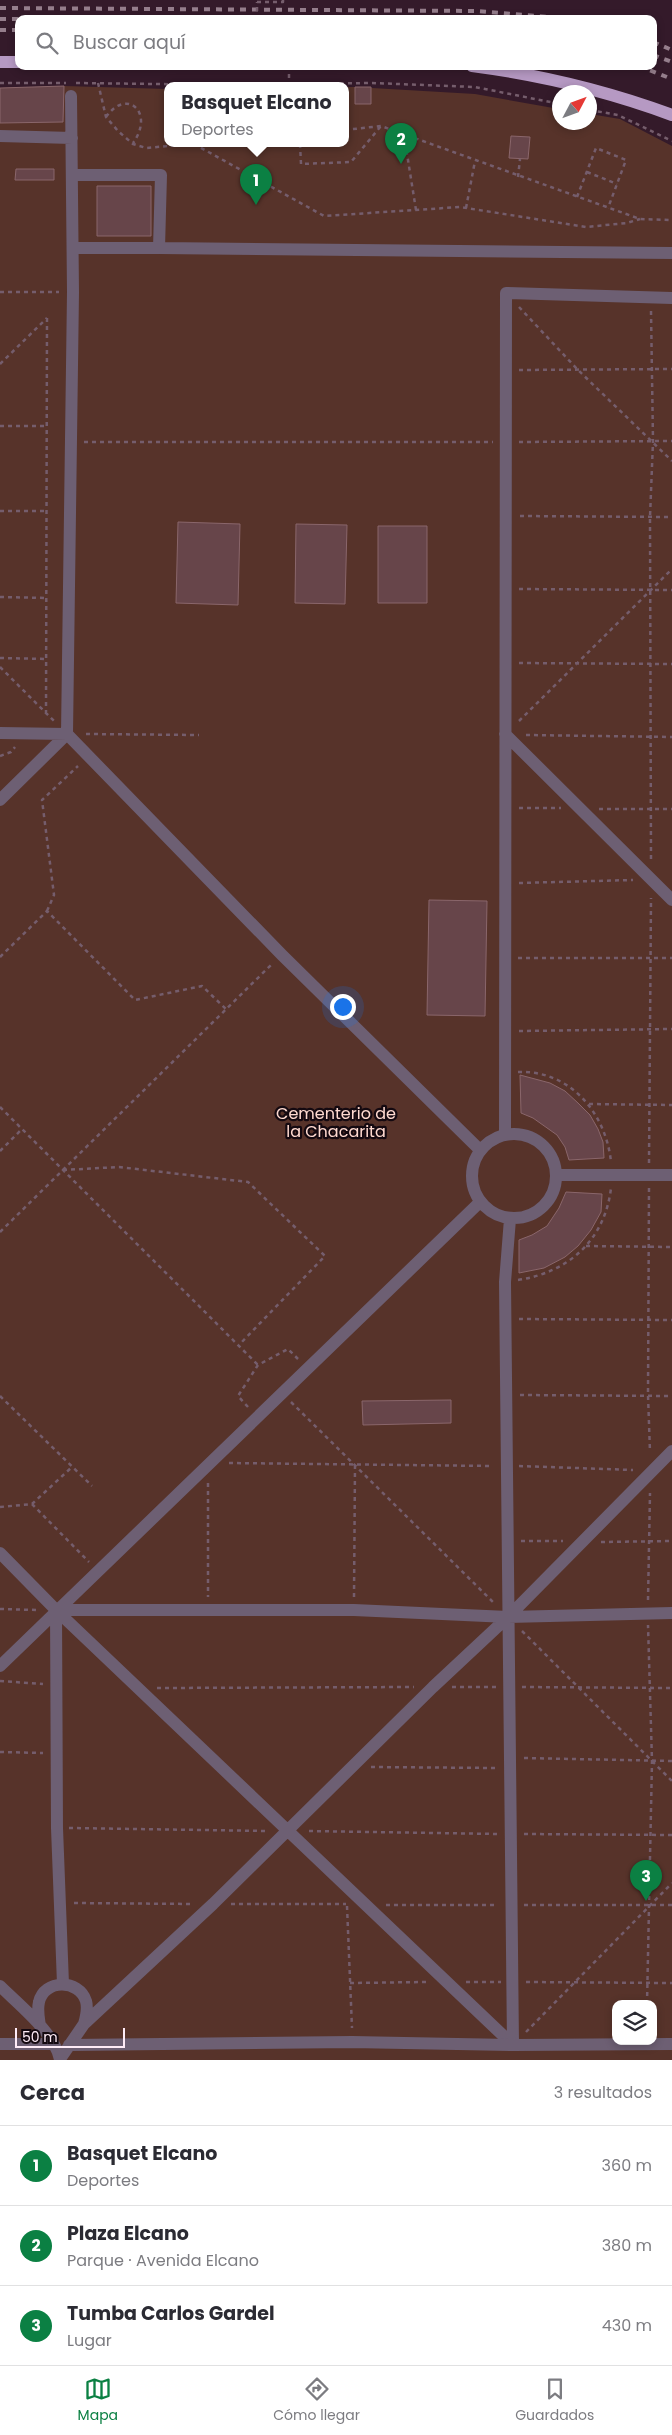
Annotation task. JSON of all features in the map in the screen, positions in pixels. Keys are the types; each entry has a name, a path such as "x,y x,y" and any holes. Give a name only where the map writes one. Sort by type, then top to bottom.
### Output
{"main road":[{"path":"0,62 15,62"},
{"path":"497,70 592,88 672,115"}],"lane":[{"path":"71,96 73,292 67,734 282,955 480,1150"},
{"path":"0,136 72,138"},
{"path":"72,175 161,175 159,248"},
{"path":"73,248 672,253"},
{"path":"505,1134 506,293 672,298"},
{"path":"0,733 67,734"},
{"path":"0,800 67,734"},
{"path":"505,734 672,900"},
{"path":"505,1134 529,1137 549,1152 556,1175 550,1198 533,1214 510,1219 493,1213 480,1202 471,1176 480,1150 491,1140 505,1134"},
{"path":"556,1175 672,1176"},
{"path":"0,1666 256,1416 480,1202"},
{"path":"510,1219 505,1282 505,1318 513,2045"},
{"path":"60,2059 84,2024 288,1831 433,1687 508,1616 672,1451"},
{"path":"0,1553 56,1610 513,2045"},
{"path":"56,1610 354,1610 508,1616 672,1613"},
{"path":"56,1610 59,1903 63,1984"},
{"path":"40,2026 39,2003 42,1995 48,1988 63,1984 72,1986 80,1992 86,2001 84,2024"},
{"path":"0,1986 40,2026 53,2044 60,2059"},
{"path":"69,2045 352,2042 513,2045 672,2044"},
{"path":"0,2044 53,2044"}],"path":[{"path":"257,15 257,2 283,2 283,0"},
{"path":"0,83 164,84"},
{"path":"98,83 106,117 118,131 133,144 146,148 164,146"},
{"path":"349,84 475,87 552,102"},
{"path":"106,117 113,108 122,104 134,106 141,115 142,125 133,144"},
{"path":"597,111 618,115 672,141"},
{"path":"349,130 381,126 518,177 640,219 672,220"},
{"path":"300,147 301,164 351,162 381,126"},
{"path":"404,134 416,210"},
{"path":"198,147 324,216 466,208 586,227 627,223 640,219"},
{"path":"577,197 596,148 626,160 608,208"},
{"path":"518,177 520,159"},
{"path":"466,208 475,161"},
{"path":"587,172 617,184"},
{"path":"0,292 73,292"},
{"path":"506,293 578,370 672,461"},
{"path":"647,2000 652,1761 648,1614 651,1471 648,1395 648,1175 649,958 652,880 650,517 653,441 650,369 651,297"},
{"path":"0,364 47,318 46,714"},
{"path":"505,370 672,369"},
{"path":"0,426 47,426"},
{"path":"71,442 672,441"},
{"path":"0,511 47,511"},
{"path":"506,516 672,517"},
{"path":"505,734 672,569"},
{"path":"505,589 672,590"},
{"path":"0,597 47,598"},
{"path":"0,658 46,658"},
{"path":"505,662 672,664"},
{"path":"0,667 67,734 199,736"},
{"path":"505,734 672,737"},
{"path":"0,957 47,911 54,895 42,800 88,756"},
{"path":"504,884 652,880"},
{"path":"47,911 135,1000 202,986 226,1009"},
{"path":"0,1232 282,955"},
{"path":"504,958 672,958"},
{"path":"504,1031 672,1029"},
{"path":"588,1104 672,1104"},
{"path":"0,1107 258,1366"},
{"path":"0,1151 22,1129"},
{"path":"63,1170 119,1167 248,1182 325,1256 238,1346"},
{"path":"586,1246 672,1247"},
{"path":"505,1318 672,1320"},
{"path":"256,1416 238,1396 258,1366 288,1349 307,1367"},
{"path":"281,1392 672,1781"},
{"path":"506,1394 672,1396"},
{"path":"0,1396 92,1486"},
{"path":"208,1610 208,1463 355,1466 506,1466 651,1471"},
{"path":"0,1507 32,1504 72,1466"},
{"path":"354,1610 355,1466"},
{"path":"32,1504 97,1570"},
{"path":"0,1609 56,1610"},
{"path":"0,1681 56,1684"},
{"path":"138,1688 509,1686 672,1688"},
{"path":"0,1752 57,1754"},
{"path":"352,1767 672,1761"},
{"path":"510,1834 672,1834"},
{"path":"513,2045 672,1883"},
{"path":"59,1903 672,1905"},
{"path":"347,1904 352,2042"}],"green space":[{"name":"Cementerio de la Chacarita","path":"64,86 164,89 164,147 349,147 349,87 475,94 552,108 552,130 597,130 597,115 620,119 672,146 672,2060 0,2060 0,88"}],"building":[{"path":"64,86 63,122 0,123 0,88"},
{"path":"355,87 371,87 371,104 355,104"},
{"path":"511,136 530,137 528,159 509,158"},
{"path":"16,169 54,169 54,180 15,180"},
{"path":"97,186 151,186 151,236 97,236"},
{"path":"178,522 240,524 238,605 176,603"},
{"path":"296,524 347,525 345,604 295,603"},
{"path":"378,526 427,526 427,603 378,603"},
{"path":"429,900 487,901 485,1016 427,1015"},
{"path":"520,1075 550,1083 565,1091 578,1103 590,1115 598,1129 603,1142 604,1158 569,1160 565,1147 557,1135 533,1118 521,1113"},
{"path":"566,1192 602,1194 601,1212 591,1230 578,1246 565,1257 544,1268 519,1273 519,1240 547,1226 559,1208"},
{"path":"451,1400 451,1423 363,1425 362,1401"}],"railway":[{"path":"0,8 477,11 524,15"},
{"path":"0,19 15,19"},
{"path":"0,30 15,30"},
{"path":"657,44 672,50"},
{"path":"657,56 672,62"},
{"path":"649,70 672,79"}],"place":[{"name":"Plaza Elcano","path":"401,164"},
{"name":"Basquet Elcano","path":"256,205"},
{"name":"Tumba Carlos Gardel","path":"646,1901"}]}
